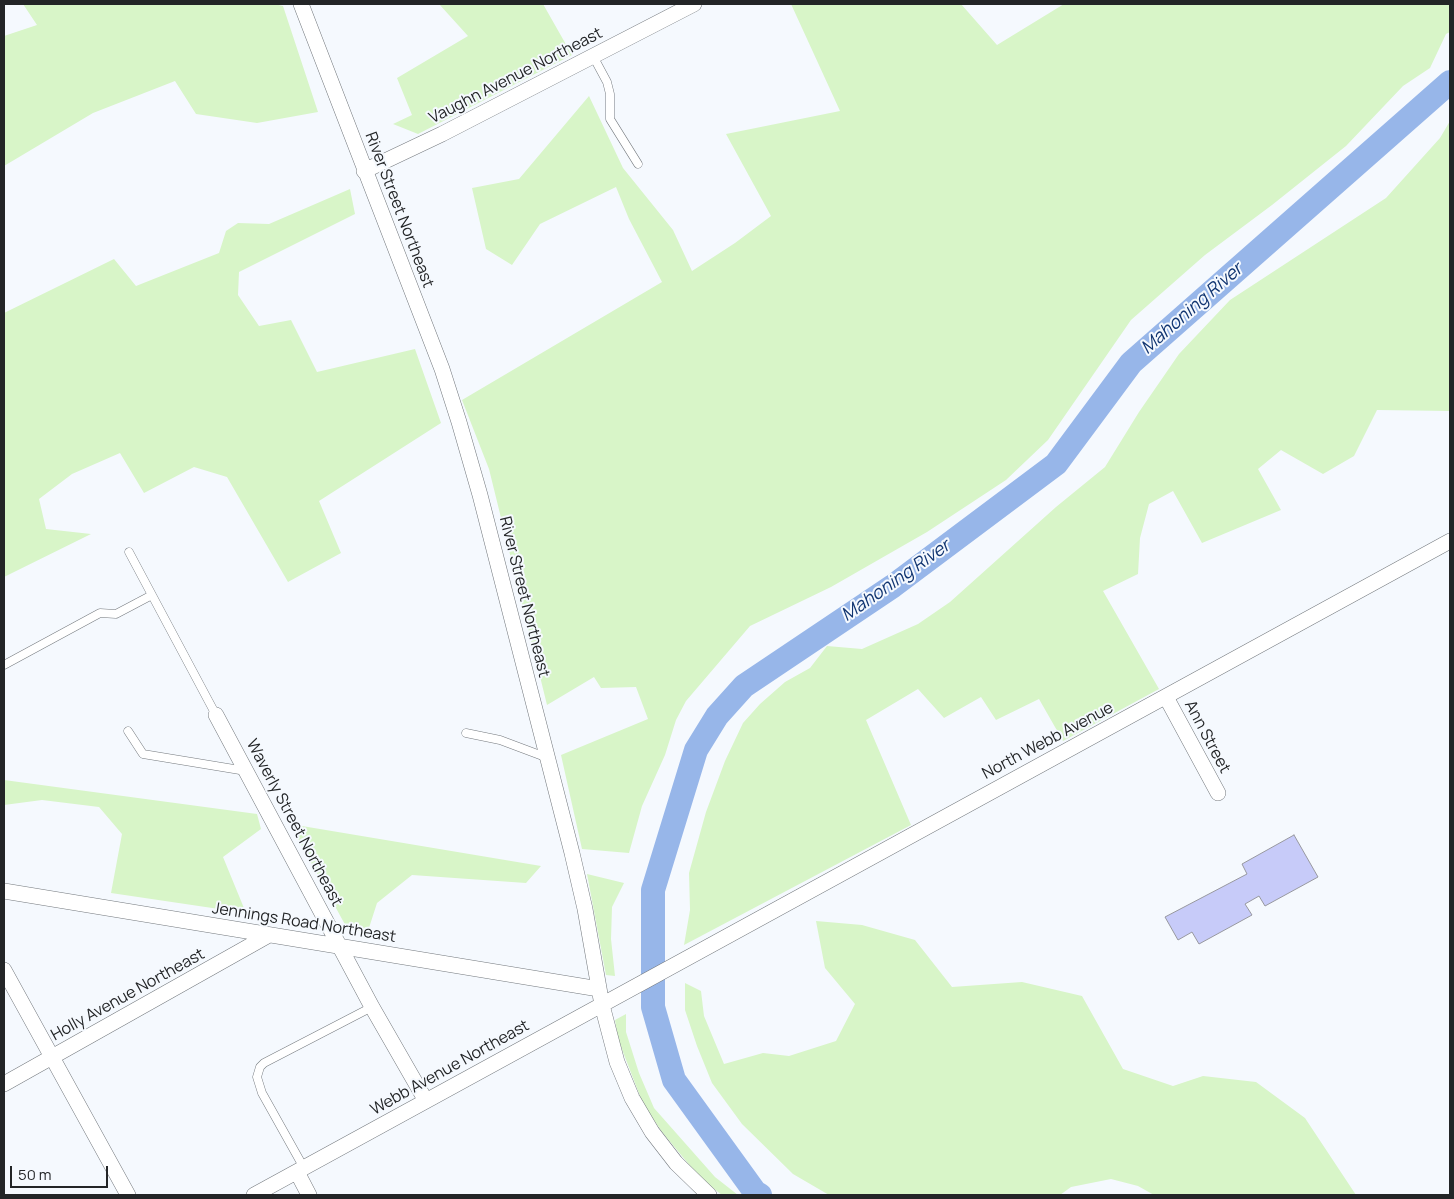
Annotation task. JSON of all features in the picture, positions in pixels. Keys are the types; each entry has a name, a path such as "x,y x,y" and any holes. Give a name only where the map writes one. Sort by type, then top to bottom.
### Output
{"street":[{"name":"River Street Northeast","path":"301,4 435,351 460,422 572,853 602,1005 617,1062 632,1098 658,1140 676,1163 707,1194"},
{"name":"Vaughn Avenue Northeast","path":"364,171 442,134 688,7"},
{"name":"North Webb Avenue","path":"663,971 1450,541"},
{"name":"Ann Street","path":"1166,697 1218,793"},
{"name":"Waverly Street Northeast","path":"216,715 372,1008 426,1101"},
{"name":"Jennings Road Northeast","path":"4,891 599,989"},
{"name":"Holly Avenue Northeast","path":"4,1084 269,935"},
{"path":"4,970 128,1195"},
{"name":"Webb Avenue Northeast","path":"254,1195 663,971"},
{"path":"300,1170 309,1195"}],"lane":[{"path":"593,56 610,94 610,119 638,164"},
{"path":"129,552 216,715"},
{"path":"4,665 100,612 116,614 152,595"},
{"path":"128,731 142,754 246,771"},
{"path":"466,733 500,740 548,758"},
{"path":"300,1170 262,1093 257,1076 260,1067 264,1062 372,1008"}],"green space":[{"path":"23,4 274,4 283,6 318,112 257,123 196,114 175,81 93,113 4,166 4,36 37,25"},
{"path":"439,4 543,4 572,55 418,134 393,124 412,115 397,78 468,36"},
{"path":"791,4 961,4 997,45 1064,4 1450,4 1450,32 1446,34 1430,68 1403,86 1346,146 1205,255 1131,320 1048,440 1006,480 927,532 831,587 750,626 686,701 676,720 665,755 642,806 629,853 582,849 561,755 648,719 636,687 601,688 594,677 547,705 489,469 462,400 662,282 629,219 616,187 540,224 512,265 486,249 472,188 519,179 589,96 623,168 673,230 692,271 735,243 771,216 726,134 840,111"},
{"path":"1450,121 1450,411 1377,410 1354,456 1323,474 1281,450 1258,469 1281,510 1202,543 1173,491 1149,504 1140,538 1138,574 1103,591 1159,689 1063,741 1039,699 996,720 981,697 944,718 918,689 866,720 911,825 684,945 690,910 689,873 706,812 725,761 743,723 760,704 785,682 810,668 827,646 862,649 918,624 950,602 1056,507 1105,467 1139,412 1179,354 1230,300 1386,198 1440,138"},
{"path":"350,189 355,214 239,272 238,295 259,326 291,320 317,372 415,349 441,423 319,501 341,553 288,582 227,477 194,467 144,493 120,453 72,474 39,499 46,529 91,534 4,577 4,313 114,259 136,286 219,253 226,231 238,223 269,224"},
{"path":"4,780 257,814 261,829 223,857 246,913 111,893 122,834 99,807 42,800 4,805"},
{"path":"290,824 541,866 526,883 412,875 377,903 368,931 348,930"},
{"path":"587,874 624,883 612,907 611,939 615,976 606,975"},
{"path":"816,921 862,925 915,940 952,987 1022,982 1082,996 1123,1069 1173,1086 1203,1076 1256,1082 1305,1118 1356,1195 1154,1195 1138,1186 1111,1179 1071,1187 1060,1195 829,1195 793,1174 742,1124 712,1083 685,1010 685,983 701,991 704,1016 724,1064 763,1053 789,1056 836,1041 855,1004 825,968"},
{"path":"626,1014 626,1032 639,1073 654,1108 715,1177 738,1195 722,1195 701,1179 662,1132 643,1104 618,1039 615,1020"}],"building":[{"path":"1294,835 1318,877 1265,906 1259,896 1245,904 1252,915 1199,944 1192,932 1178,940 1165,917 1247,874 1242,864"}],"waterway":[{"name":"Mahoning River","path":"760,1195 755,1192 674,1080 653,1007 653,890 696,750 717,716 744,686 893,586 1056,464 1131,363 1450,82"}]}
